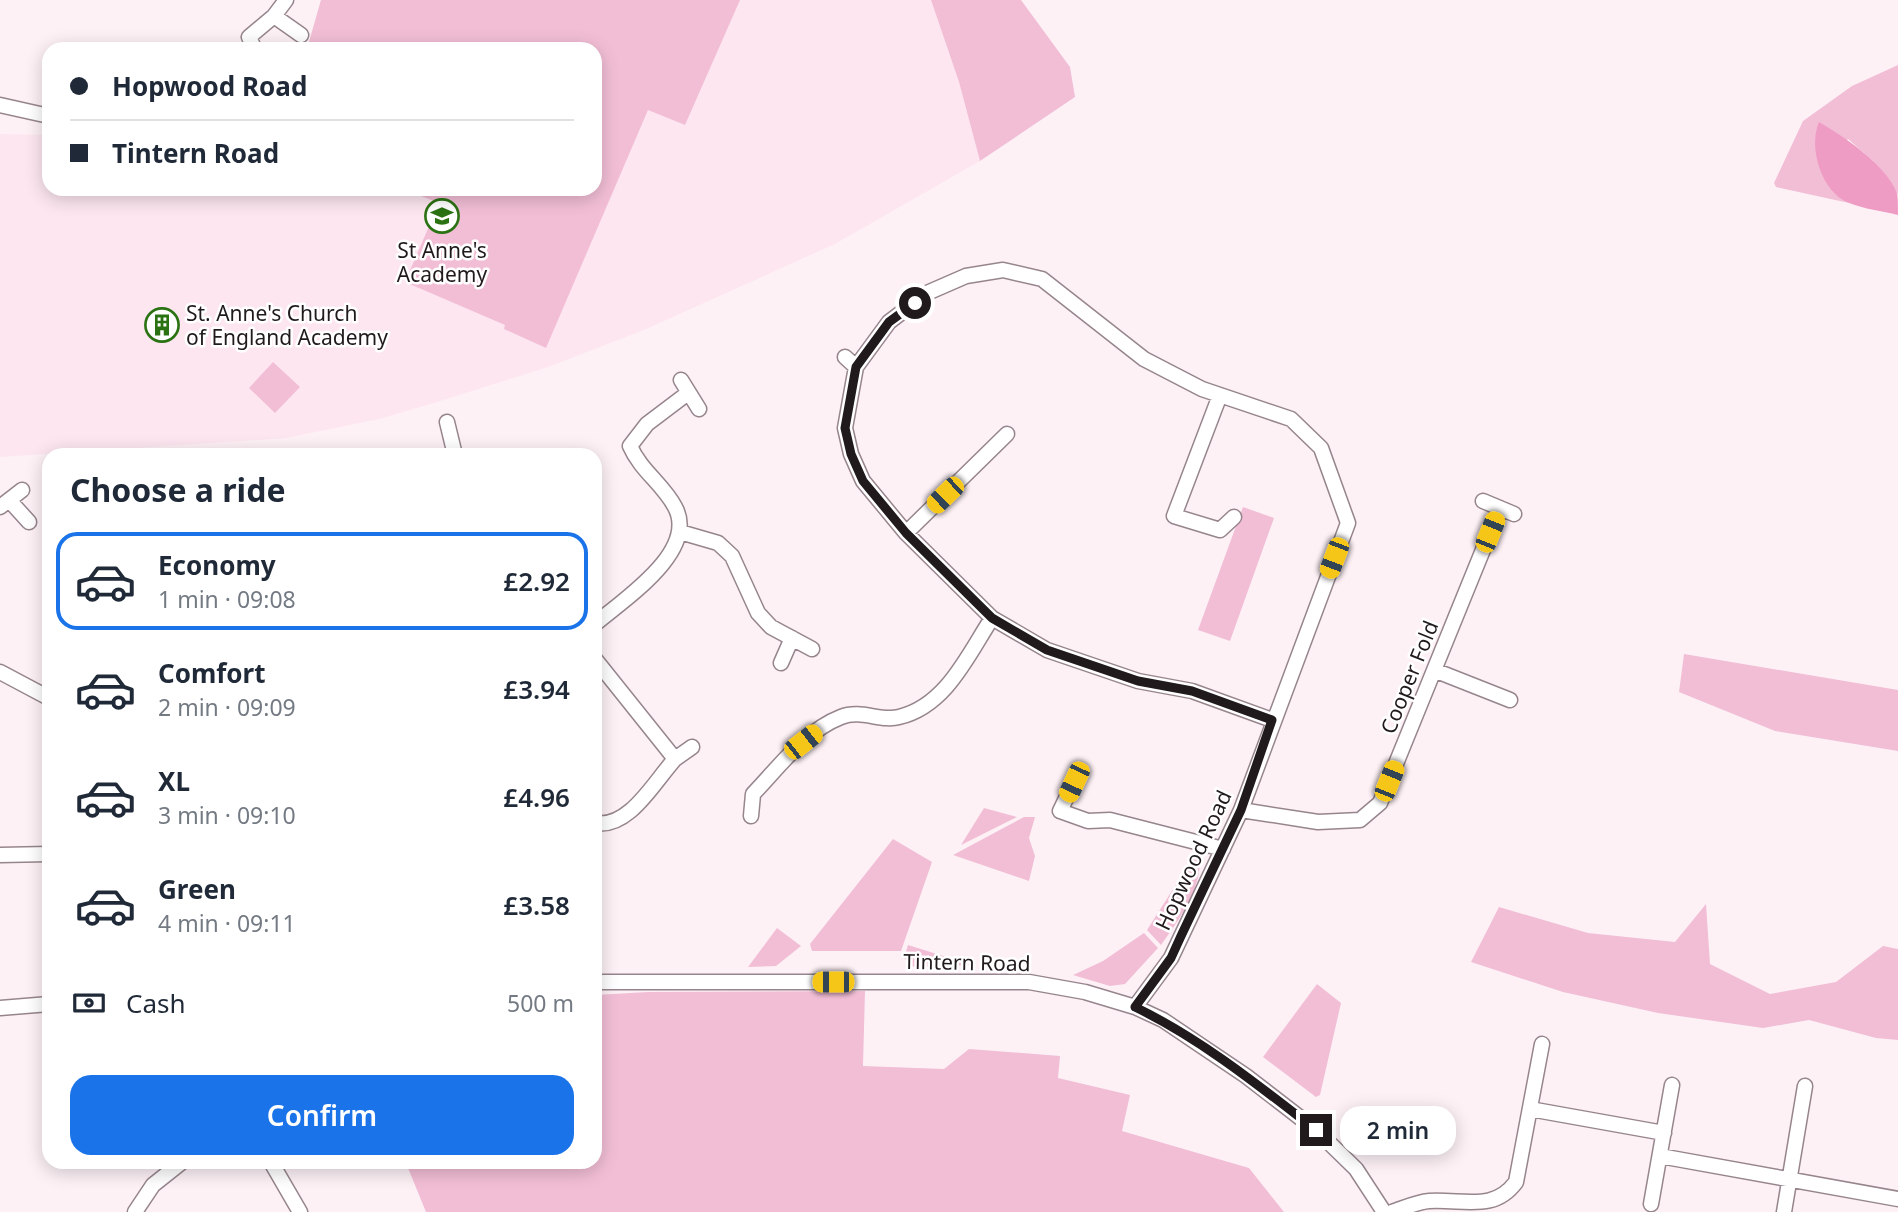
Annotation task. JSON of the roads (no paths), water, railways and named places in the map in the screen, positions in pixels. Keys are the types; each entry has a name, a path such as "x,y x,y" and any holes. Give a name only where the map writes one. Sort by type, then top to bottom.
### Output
{"street":[{"path":"251,42 249,37 274,16 286,0"},
{"path":"274,16 301,35"},
{"path":"0,105 42,114"},
{"name":"Hopwood Road","path":"1135,1007 1171,958 1241,810 1272,720 1348,523 1321,448 1292,419 1220,395 1144,359 1042,279 1003,270 967,276 927,293 889,322 851,362 845,428 851,454 863,481 906,533 992,618 1047,650 1138,681 1192,691 1272,720"},
{"path":"602,618 662,567 680,532 676,508 639,465 630,446 685,386 699,409"},
{"path":"1220,395 1174,516 1220,530 1234,517"},
{"path":"447,422 453,448"},
{"path":"906,533 1007,434"},
{"path":"22,490 5,503 29,522"},
{"path":"1483,501 1514,514"},
{"name":"Cooper Fold","path":"1241,810 1318,822 1360,820 1380,803 1500,508"},
{"path":"680,532 718,542 732,556 758,613 771,627 812,649"},
{"path":"751,816 753,794 820,729 842,717 870,713 898,718 926,705 948,686 992,618"},
{"path":"781,663 792,638"},
{"path":"602,668 675,759"},
{"path":"1434,670 1510,700"},
{"path":"0,672 42,694"},
{"path":"602,824 609,826 622,819 675,759 692,747"},
{"path":"1074,782 1060,811 1088,821 1110,820 1223,849"},
{"path":"0,855 42,854"},
{"name":"Tintern Road","path":"602,982 1029,982 1085,992 1135,1007 1163,1020 1247,1076 1316,1130 1356,1170 1384,1212"},
{"path":"0,1007 42,1004"},
{"path":"1392,1212 1429,1201 1474,1207 1500,1203 1510,1195 1516,1182 1542,1044"},
{"path":"1651,1204 1672,1085"},
{"path":"1784,1212 1805,1086"},
{"path":"1530,1109 1664,1133"},
{"path":"1660,1156 1898,1199"},
{"path":"135,1212 153,1185 173,1169"},
{"path":"275,1169 300,1212"}],"place":[{"name":"St Anne's Academy","path":"442,216"},
{"name":"St. Anne's Church of England Academy","path":"162,325"}]}
